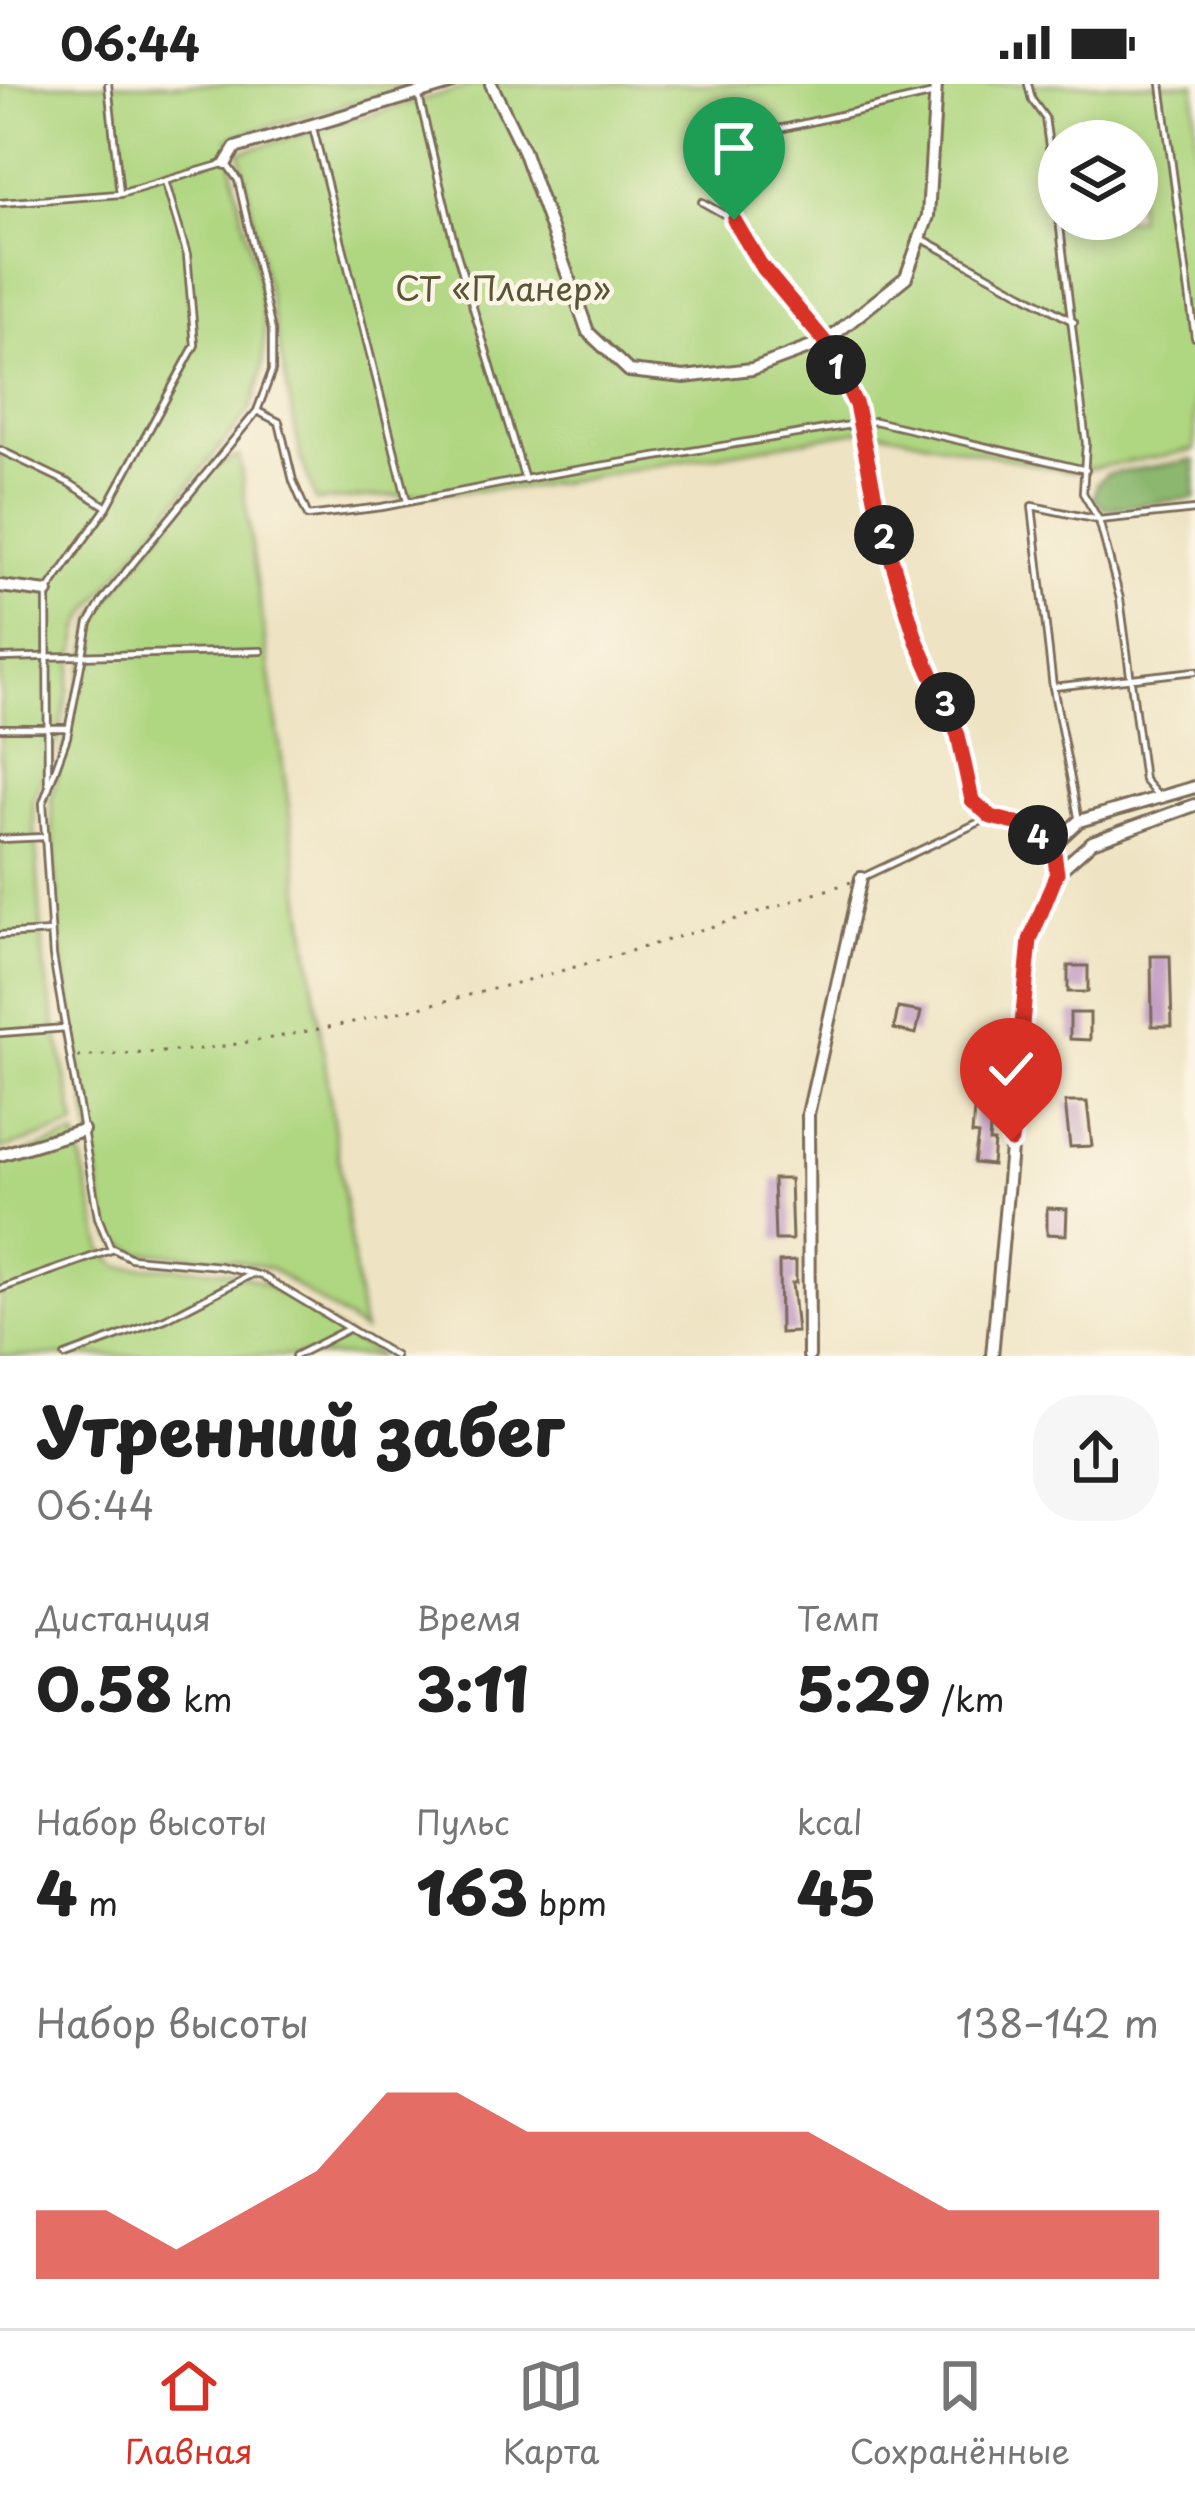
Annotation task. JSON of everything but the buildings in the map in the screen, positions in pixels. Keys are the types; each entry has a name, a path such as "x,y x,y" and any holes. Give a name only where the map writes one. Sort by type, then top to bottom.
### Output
{"street":[{"path":"226,163 235,148 450,84"},
{"path":"491,84 523,150 588,332 629,370 685,377 752,369 825,342 906,277 928,217 936,89"},
{"path":"825,342 856,405 880,522 916,639 958,735 972,800 991,817 1023,825 1053,845 1057,873"},
{"path":"0,586 46,592"},
{"path":"1053,845 1079,821 1195,788"},
{"path":"992,1356 1030,940 1057,873 1092,842 1195,805"},
{"path":"809,1356 808,1114 861,878"},
{"path":"0,1155 83,1130"}],"lane":[{"path":"107,84 120,194"},
{"path":"1028,84 1045,120"},
{"path":"1161,84 1195,337"},
{"path":"770,131 936,89"},
{"path":"418,93 456,251 525,480"},
{"path":"312,123 407,502"},
{"path":"0,203 120,194 226,163 238,180 272,331 272,370 257,411 89,623 69,728 43,803 51,932 98,1217 114,1249 130,1258 220,1265 252,1274 395,1356"},
{"path":"48,788 46,592 107,507 195,345 187,255 165,182"},
{"path":"702,202 734,220 760,264 825,342"},
{"path":"921,237 1074,322"},
{"path":"1062,240 1074,322 1086,470 1083,493 1099,520 1120,599 1144,780 1160,798"},
{"path":"257,411 279,422 293,481 308,516 875,421 1086,470"},
{"path":"0,450 107,507"},
{"path":"1079,821 1052,686 1032,506 1099,520 1195,510"},
{"path":"0,658 261,651"},
{"path":"1052,686 1195,671"},
{"path":"0,728 69,728"},
{"path":"861,878 991,817"},
{"path":"0,839 45,837"},
{"path":"0,935 51,932"},
{"path":"0,1033 66,1028"},
{"path":"0,1289 114,1249"},
{"path":"65,1356 164,1319 252,1274"},
{"path":"295,1356 348,1329"}],"path":[{"path":"70,1057 220,1046 396,1012 700,932 861,878"}],"green space":[{"path":"0,84 417,84 229,138 263,309 260,377 249,411 88,612 80,629 59,737 33,801 44,966 76,1126 0,1150"},
{"name":"СТ «Планер»","path":"477,84 1195,84 1195,450 1071,472 869,429 532,487 316,501 301,457 240,152"},
{"path":"239,456 363,1331 270,1268 222,1258 139,1252 114,1240 103,1209 60,945 51,800 95,616 215,465"},
{"path":"1195,460 1195,498 1106,509 1094,499 1097,483 1107,474"},
{"path":"76,1136 103,1250 119,1267 199,1268 242,1275 380,1356 0,1356 0,1161"}],"route":[{"path":"734,220 760,264 825,342 856,405 880,522 916,639 958,735 972,800 991,817 1023,825 1053,845 1057,873 1030,940 1011,1141"}]}
